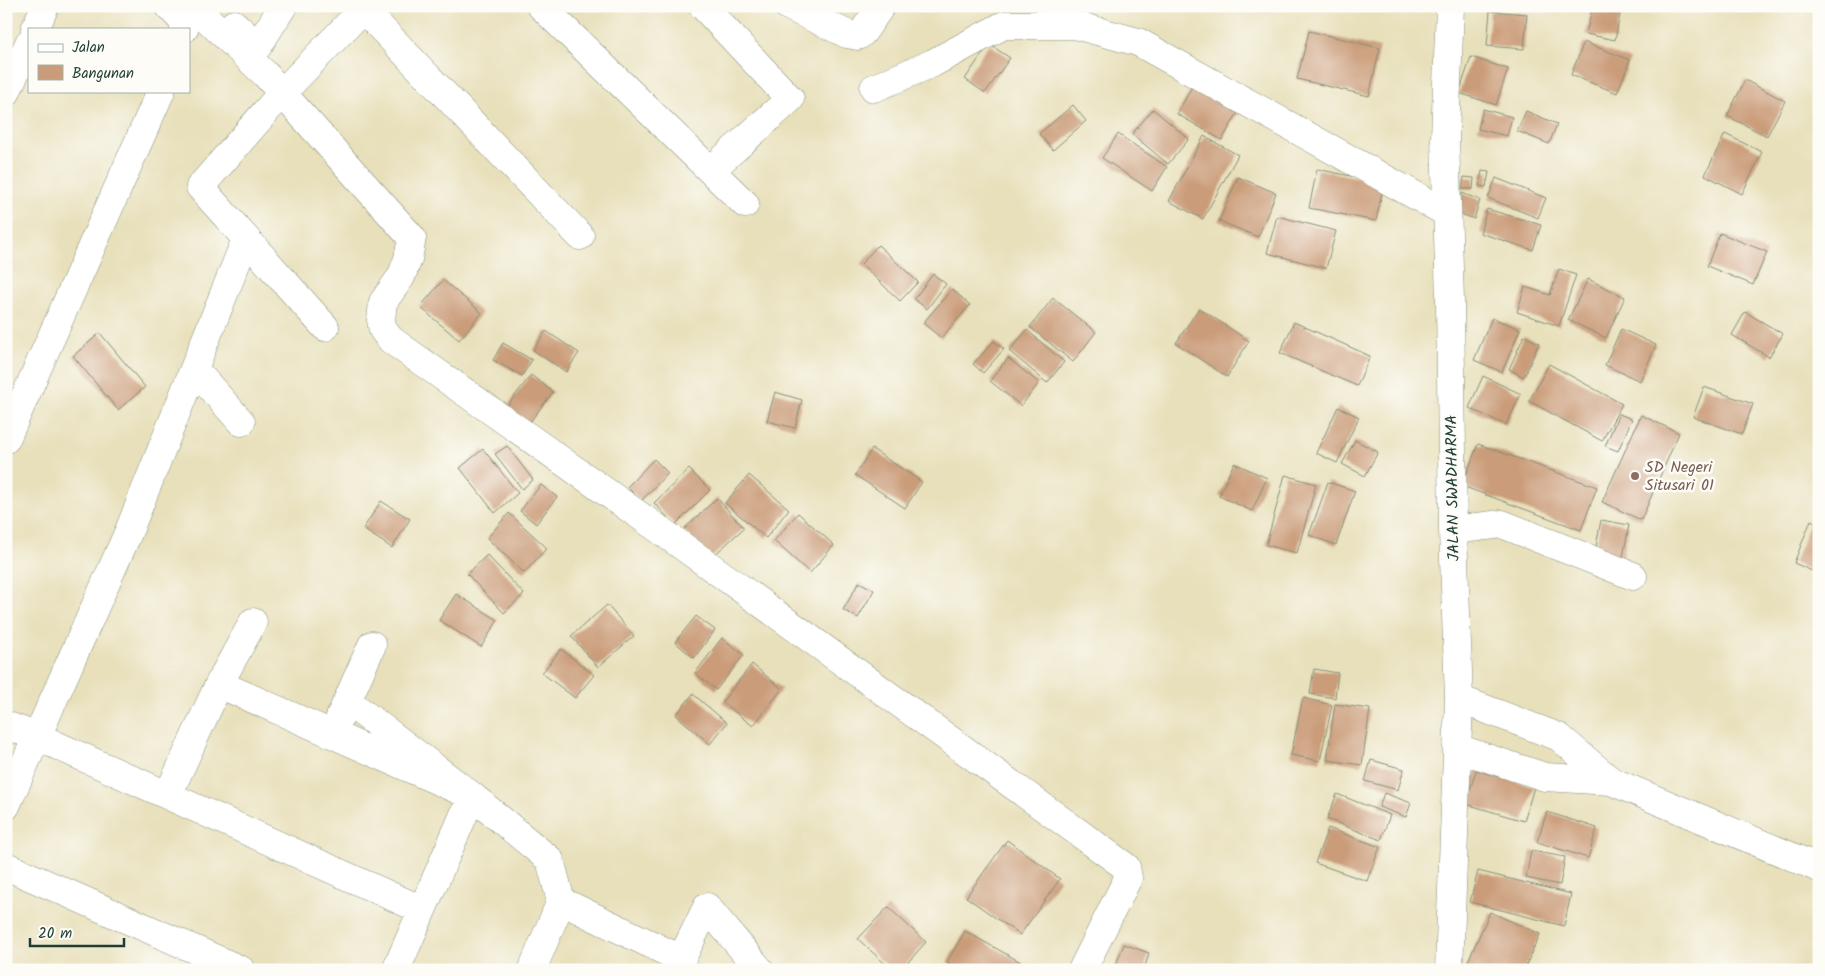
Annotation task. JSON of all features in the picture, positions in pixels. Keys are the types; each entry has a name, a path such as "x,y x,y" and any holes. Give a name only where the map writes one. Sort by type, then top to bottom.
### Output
{"street":[{"path":"35,28 46,6"},
{"path":"169,6 185,23 200,16"},
{"path":"200,16 258,46 283,6"},
{"path":"541,6 745,204"},
{"path":"703,6 790,99 712,170"},
{"path":"788,6 847,34 858,36 863,32 881,6"},
{"name":"JALAN SWADHARMA","path":"1449,970 1459,699 1453,530 1450,301 1445,138 1450,6"},
{"path":"325,326 200,188 282,93 365,8 580,236"},
{"path":"200,16 265,74 412,238 408,259 401,277 383,302 381,320 383,330 391,340 660,530 1126,867 1128,878 1082,970"},
{"path":"874,88 933,63 1004,25 1075,25 1138,42 1447,213"},
{"path":"6,93 28,45"},
{"path":"6,439 161,92"},
{"path":"6,806 128,534 246,239"},
{"path":"194,369 241,422"},
{"path":"1453,530 1502,524 1633,576"},
{"path":"168,795 219,684 253,622"},
{"path":"332,734 372,645"},
{"path":"219,684 472,796"},
{"path":"1459,699 1559,737 1611,781 1819,868"},
{"path":"347,701 472,796 550,860 561,901 532,970"},
{"path":"6,725 38,737 422,910"},
{"path":"1457,748 1545,777 1611,781"},
{"path":"396,970 472,796"},
{"path":"6,866 241,970"},
{"path":"561,901 678,964 707,907 760,970"}],"building":[{"path":"1592,9 1620,14 1615,40 1586,34"},
{"path":"1490,11 1527,14 1524,49 1487,46"},
{"path":"1309,31 1380,48 1369,96 1297,79"},
{"path":"1584,42 1630,60 1617,93 1571,75"},
{"path":"989,44 1010,58 985,93 965,79"},
{"path":"1471,57 1508,69 1496,105 1459,93"},
{"path":"1745,80 1785,101 1767,136 1727,116"},
{"path":"1194,83 1240,109 1222,140 1177,114"},
{"path":"1073,105 1086,121 1053,150 1039,134"},
{"path":"1153,109 1189,139 1168,164 1132,134"},
{"path":"1483,109 1512,117 1507,136 1478,129"},
{"path":"1526,111 1557,124 1549,144 1517,131"},
{"path":"1118,134 1167,167 1152,191 1102,158"},
{"path":"1725,134 1762,152 1742,194 1705,175"},
{"path":"1204,136 1238,155 1203,219 1169,201"},
{"path":"1317,169 1384,183 1376,221 1309,208"},
{"path":"1482,171 1489,172 1486,187 1479,186"},
{"path":"1238,177 1276,193 1258,237 1219,221"},
{"path":"1464,177 1474,178 1473,189 1462,189"},
{"path":"1496,178 1546,198 1538,218 1488,198"},
{"path":"1462,193 1480,200 1474,219 1456,212"},
{"path":"1487,209 1541,225 1533,250 1480,233"},
{"path":"1277,216 1336,231 1326,268 1267,253"},
{"path":"1720,233 1767,252 1753,285 1707,266"},
{"path":"878,245 918,282 900,301 861,264"},
{"path":"1559,269 1576,275 1559,326 1517,312 1525,287 1550,295"},
{"path":"933,274 946,284 927,309 914,299"},
{"path":"1588,279 1625,297 1606,338 1568,320"},
{"path":"443,280 482,313 459,340 420,307"},
{"path":"952,289 970,305 941,338 923,323"},
{"path":"1053,298 1096,332 1073,362 1030,327"},
{"path":"1199,308 1249,341 1227,377 1176,343"},
{"path":"1745,312 1783,334 1769,357 1732,335"},
{"path":"1492,318 1520,329 1502,372 1474,360"},
{"path":"1294,322 1370,356 1357,386 1280,353"},
{"path":"1621,329 1656,345 1640,381 1605,365"},
{"path":"1027,330 1064,362 1047,383 1009,351"},
{"path":"546,331 579,353 566,372 533,350"},
{"path":"100,333 145,387 118,410 73,356"},
{"path":"1524,336 1539,343 1524,377 1509,369"},
{"path":"994,341 1004,349 983,373 973,364"},
{"path":"503,343 532,360 522,376 493,360"},
{"path":"1008,358 1039,383 1021,406 990,381"},
{"path":"1549,364 1622,404 1602,441 1529,401"},
{"path":"531,375 553,392 529,423 507,406"},
{"path":"1483,376 1521,394 1506,425 1469,408"},
{"path":"1704,387 1753,404 1742,434 1693,417"},
{"path":"775,392 802,400 795,428 767,421"},
{"path":"1338,407 1359,417 1337,463 1316,453"},
{"path":"1619,414 1632,419 1618,451 1605,446"},
{"path":"1641,415 1679,433 1641,520 1602,502"},
{"path":"1355,440 1378,452 1365,476 1342,464"},
{"path":"1478,444 1597,487 1581,530 1462,486"},
{"path":"507,446 533,480 522,489 495,454"},
{"path":"483,449 518,493 495,513 460,468"},
{"path":"872,449 922,482 905,508 855,475"},
{"path":"654,459 668,473 641,501 627,487"},
{"path":"1234,463 1267,478 1252,511 1219,496"},
{"path":"689,469 710,490 675,525 654,503"},
{"path":"749,475 789,509 766,538 725,503"},
{"path":"1285,475 1316,484 1297,553 1266,545"},
{"path":"1328,482 1355,491 1336,545 1309,535"},
{"path":"541,485 557,497 536,524 520,511"},
{"path":"717,498 744,528 710,559 683,530"},
{"path":"381,501 410,519 392,548 363,529"},
{"path":"509,513 547,548 524,573 487,538"},
{"path":"798,513 834,545 810,573 774,541"},
{"path":"1601,520 1629,525 1623,557 1595,552"},
{"path":"1811,520 1819,524 1819,574 1794,563"},
{"path":"487,555 524,594 504,613 467,574"},
{"path":"859,582 874,590 858,618 843,610"},
{"path":"456,594 498,620 481,647 439,620"},
{"path":"607,605 634,636 598,667 571,636"},
{"path":"696,616 715,630 694,658 675,642"},
{"path":"722,638 744,655 716,690 695,673"},
{"path":"561,649 594,675 575,698 542,673"},
{"path":"752,664 782,689 753,726 722,702"},
{"path":"1314,669 1338,673 1335,698 1310,694"},
{"path":"693,694 727,723 710,744 676,715"},
{"path":"1303,698 1332,705 1320,761 1291,755"},
{"path":"1335,704 1370,709 1362,765 1327,760"},
{"path":"1371,760 1404,769 1398,790 1365,781"},
{"path":"1476,770 1534,787 1524,821 1466,804"},
{"path":"1384,793 1411,803 1406,817 1379,807"},
{"path":"1337,794 1390,815 1381,840 1327,819"},
{"path":"1547,812 1597,828 1588,858 1537,842"},
{"path":"1328,828 1380,847 1367,881 1315,863"},
{"path":"1007,840 1060,879 1020,935 966,897"},
{"path":"1531,851 1565,857 1560,885 1526,878"},
{"path":"1478,871 1571,894 1564,926 1470,902"},
{"path":"888,907 926,942 901,970 892,970 858,939"},
{"path":"1490,912 1540,934 1524,970 1464,970"},
{"path":"965,931 1024,964 1021,970 961,970 947,962"},
{"path":"1124,944 1149,953 1144,970 1114,970"}],"place":[{"name":"SD Negeri Situsari 01","path":"1635,476"}]}
